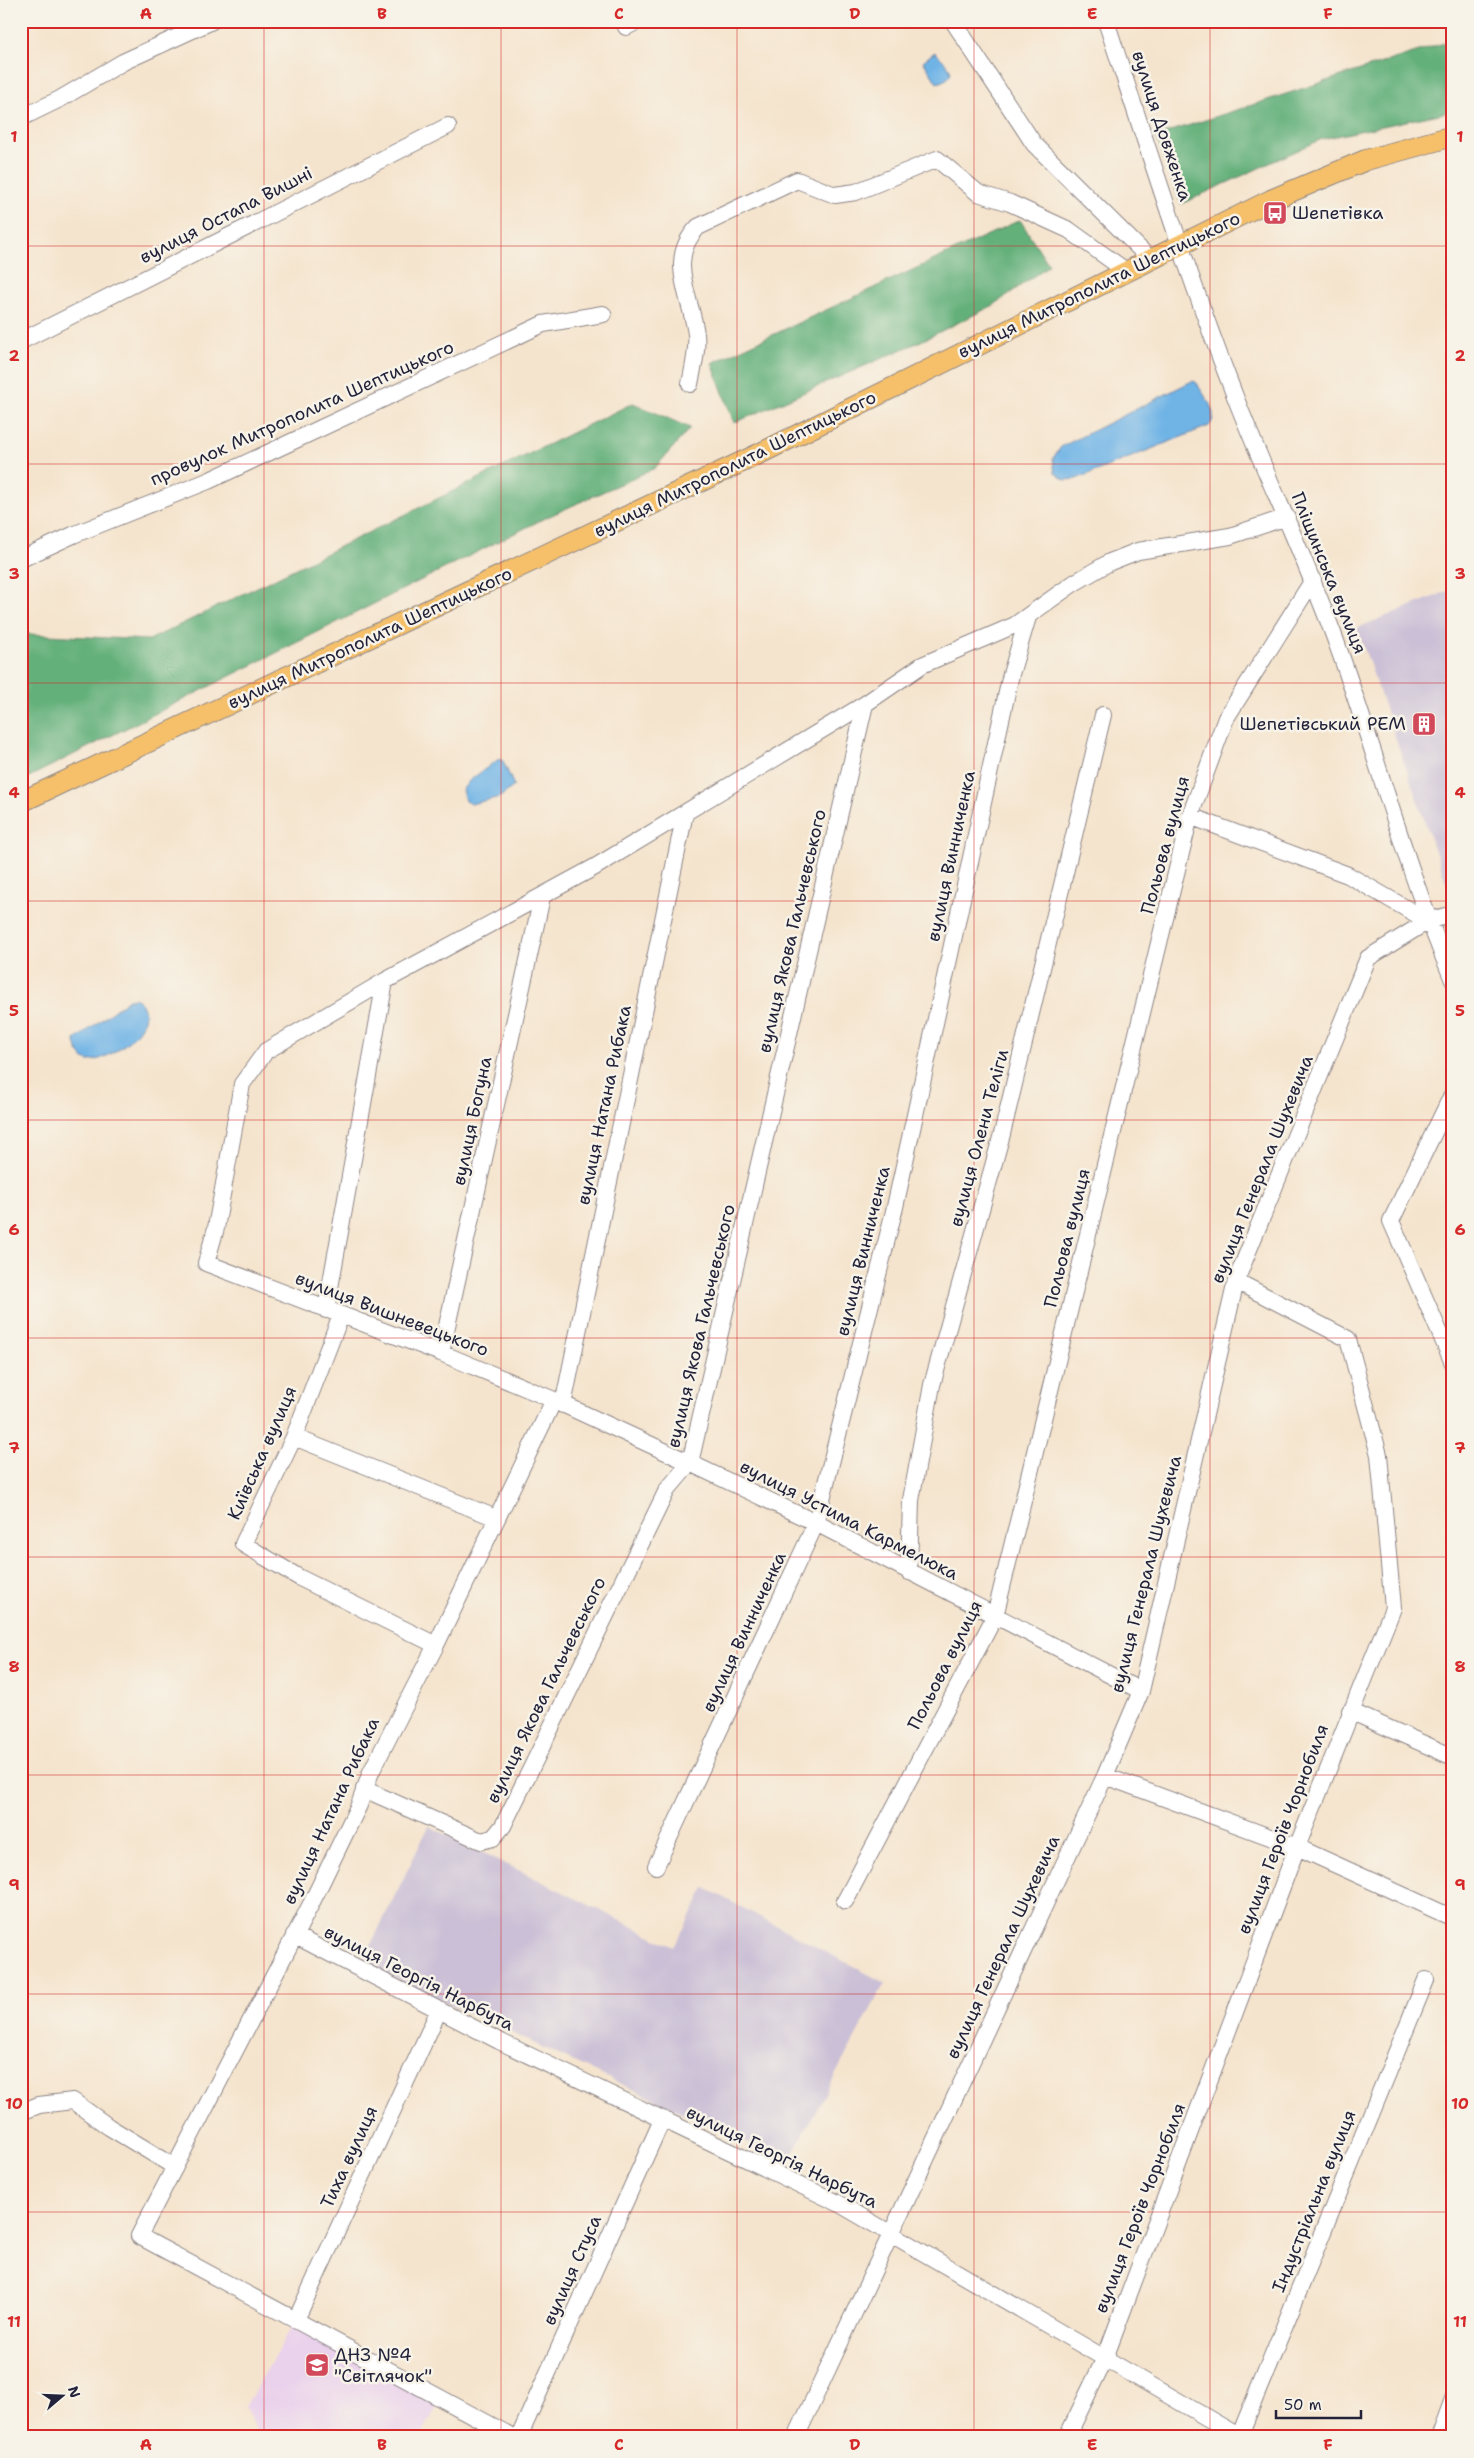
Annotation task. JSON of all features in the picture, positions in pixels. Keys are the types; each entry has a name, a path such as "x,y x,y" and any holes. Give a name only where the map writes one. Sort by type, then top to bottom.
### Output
{"main road":[{"name":"вулиця Митрополита Шептицького","path":"21,802 763,452 1271,200 1366,160 1453,136"}],"street":[{"path":"21,118 60,99 123,62 212,21"},
{"path":"953,21 1034,144 1150,259"},
{"name":"вулиця Довженка","path":"1106,21 1181,244"},
{"name":"вулиця Остапа Вишні","path":"21,341 448,126"},
{"path":"690,384 696,334 682,265 683,248 689,236 698,227 797,180 835,195 856,192 937,159 978,193 1010,203 1069,230 1126,271"},
{"name":"Пліщинська вулиця","path":"1181,244 1239,406 1313,580 1348,674 1428,921 1453,980"},
{"name":"провулок Митрополита Шептицького","path":"21,559 72,535 208,481 544,324 602,314"},
{"path":"385,981 542,897 685,813 865,704 922,665 1004,631 1028,617 1074,583 1123,556 1153,547 1213,540 1287,517"},
{"name":"Польова вулиця","path":"844,1901 996,1616 1190,816 1226,718 1313,580"},
{"name":"вулиця Винниченка","path":"656,1866 816,1523 895,1207 1011,674 1028,617"},
{"name":"вулиця Якова Гальчевського","path":"364,1789 481,1842 487,1841 498,1833 667,1490 690,1462 865,704"},
{"name":"вулиця Олени Теліги","path":"909,1572 911,1500 932,1385 1002,1134 1103,715"},
{"name":"вулиця Натана Рибака","path":"296,2320 139,2236 360,1805 364,1789 390,1732 436,1645 496,1518 558,1403 685,813"},
{"path":"1190,816 1348,875 1428,921 1453,914"},
{"name":"вулиця Богуна","path":"440,1353 542,897"},
{"name":"вулиця Генерала Шухевича","path":"796,2437 1105,1776 1141,1691 1236,1281 1368,958 1428,921"},
{"name":"вулиця Вишневецького","path":"385,981 266,1051 242,1084 216,1228 206,1263 440,1353 558,1403"},
{"name":"Київська вулиця","path":"385,981 334,1312 294,1437 243,1544 300,1578 436,1645"},
{"path":"1453,1093 1391,1221 1453,1363"},
{"name":"вулиця Героїв Чорнобиля","path":"1067,2437 1105,2358 1297,1847 1350,1711 1393,1608 1380,1455 1348,1339 1236,1281"},
{"name":"вулиця Устима Кармелюка","path":"558,1403 690,1462 816,1523 1141,1691"},
{"path":"294,1437 496,1518"},
{"path":"1350,1711 1453,1757"},
{"path":"1105,1776 1297,1847 1453,1918"},
{"name":"вулиця Георгія Нарбута","path":"294,1935 439,2010 662,2120 838,2203 1240,2437"},
{"name":"Індустріальна вулиця","path":"1240,2437 1426,1980"},
{"name":"Тиха вулиця","path":"296,2320 439,2010"},
{"path":"21,2112 39,2105 73,2101 109,2127 175,2167"},
{"name":"вулиця Стуса","path":"519,2437 662,2120"},
{"path":"296,2320 513,2437"},
{"path":"1439,2437 1453,2399"}],"shaded area":[{"path":"1453,589 1453,902 1357,628"},
{"path":"429,1826 674,1947 705,1888 885,1983 788,2162 362,1963"},
{"name":"ДНЗ №4 \"Світлячок\"","path":"293,2325 438,2405 420,2437 259,2437 245,2407"}],"green space":[{"path":"1453,40 1453,111 1322,139 1181,204 1156,136"},
{"path":"1020,220 1049,265 994,305 917,343 734,423 712,363"},
{"path":"633,403 690,428 655,468 543,519 21,781 21,637 28,634 149,640"}],"water":[{"path":"935,52 947,65 951,73 945,80 937,83 923,61"},
{"path":"1192,381 1196,382 1210,404 1213,415 1209,426 1076,479 1065,480 1055,473 1053,458 1061,447"},
{"path":"499,759 503,761 514,786 500,797 471,804 465,801 462,790 470,780"},
{"path":"135,998 143,1007 145,1017 141,1027 133,1037 122,1047 99,1059 89,1061 83,1058 77,1049 75,1040 129,999"}],"place":[{"name":"Шепетівка","path":"1275,213"},
{"name":"Шепетівський РЕМ","path":"1424,724"},
{"name":"ДНЗ №4 \"Світлячок\"","path":"317,2365"}]}
